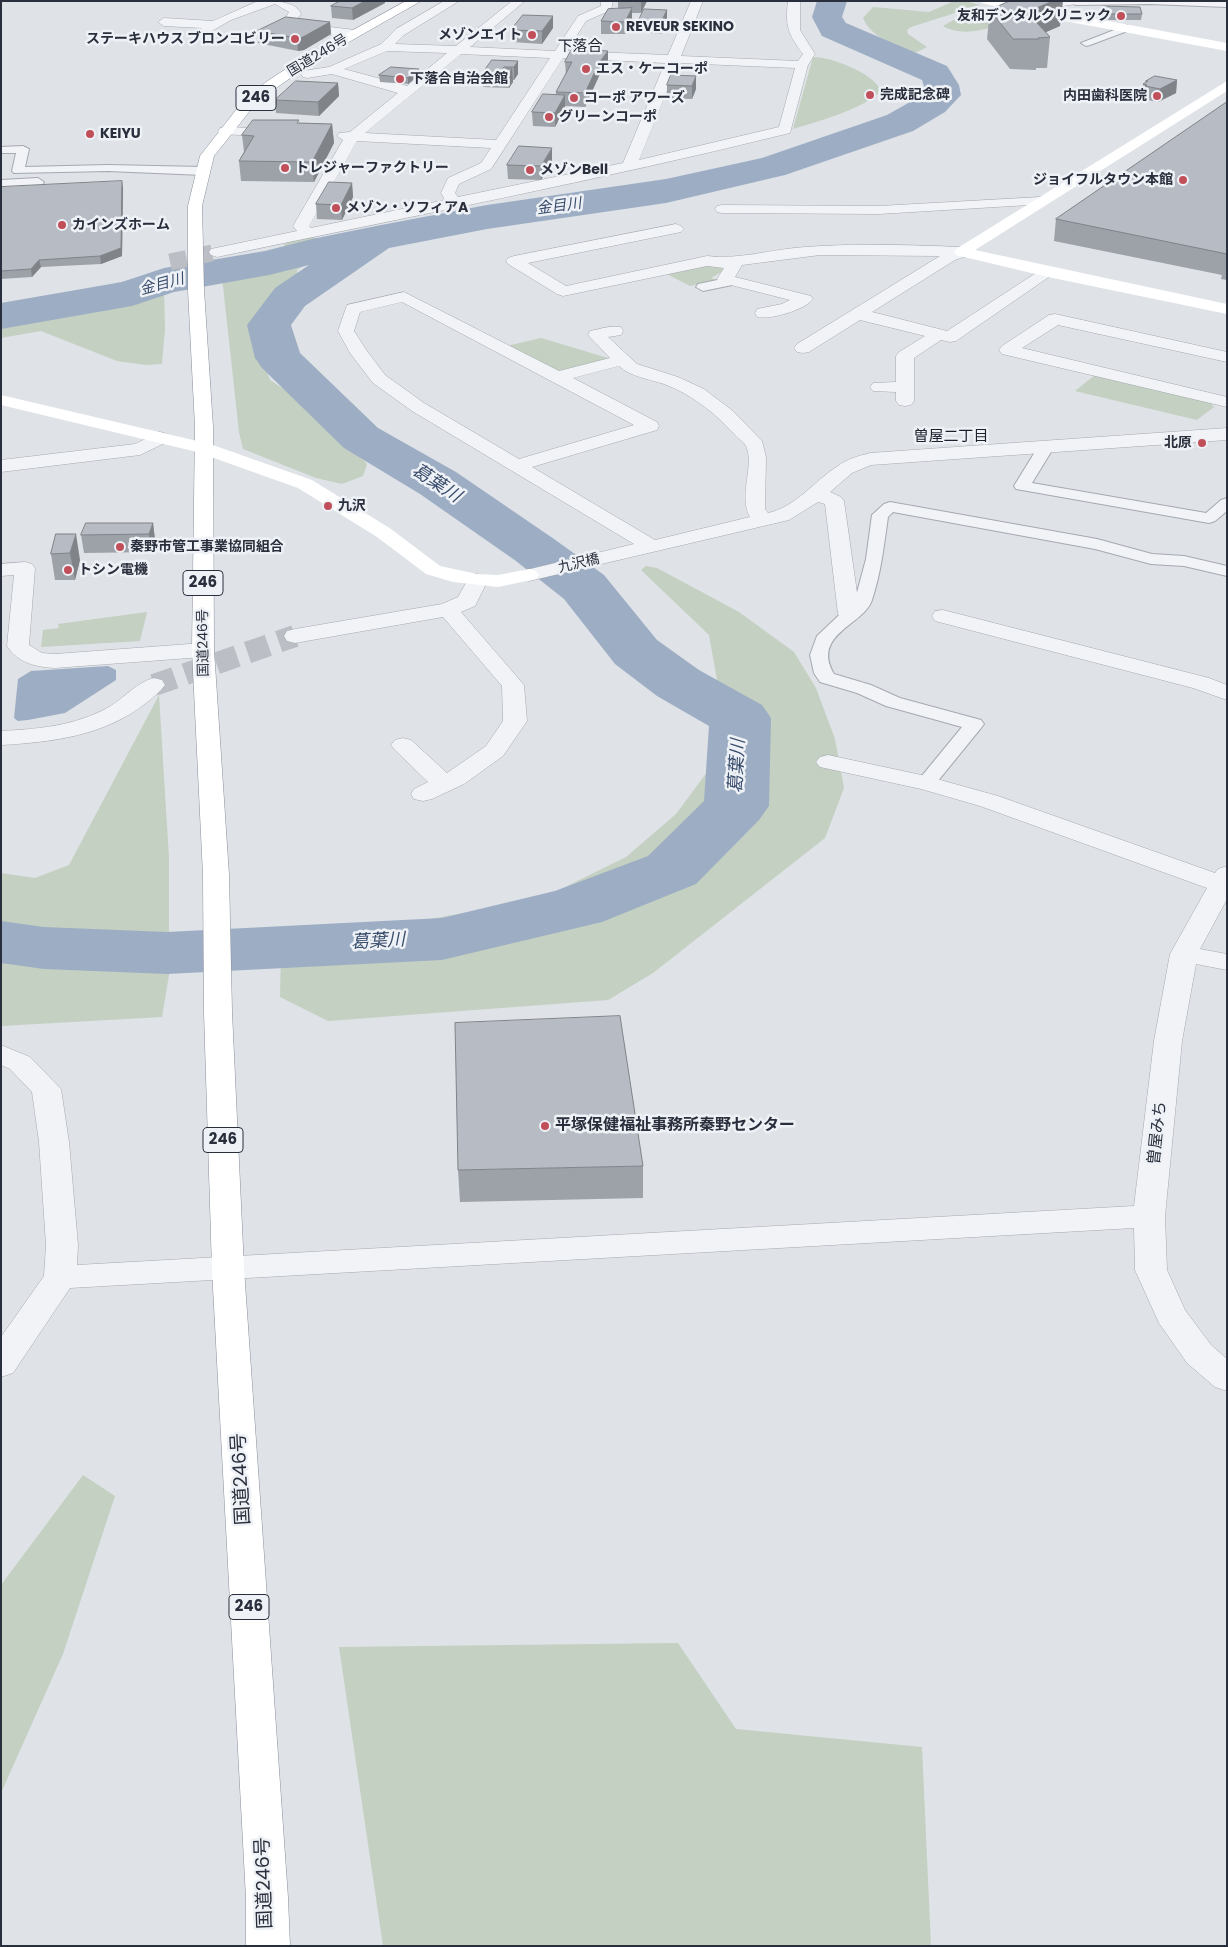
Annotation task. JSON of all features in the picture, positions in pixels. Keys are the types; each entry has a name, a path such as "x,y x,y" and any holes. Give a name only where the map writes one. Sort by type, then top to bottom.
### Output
{"main road":[{"name":"国道246号","path":"268,1946 267,1898 228,1269 218,1012 216,875 203,650 203,448 194,206 198,184 207,156 248,104 271,85 308,60 415,1"},
{"path":"986,1 1021,10 1227,47"},
{"path":"962,252 1227,85"},
{"path":"962,252 1227,309"},
{"path":"1,400 203,448 305,484 384,533 434,570 453,576 477,580 498,581 529,575"},
{"path":"267,1898 278,1946"}],"street":[{"path":"203,32 266,2 272,1"},
{"path":"279,1 294,10 295,14 289,22 293,26 355,34"},
{"path":"308,74 332,70 385,47 400,32 453,1"},
{"path":"307,234 301,226 352,136 519,1"},
{"path":"455,202 448,193 453,182 486,166 582,19 607,8 607,1"},
{"path":"629,166 698,1"},
{"path":"218,252 629,166 785,130 802,65 810,54 799,40 791,24 794,1"},
{"path":"1021,10 1043,3 1076,2"},
{"path":"572,8 582,19"},
{"path":"164,22 215,25"},
{"path":"385,47 802,65"},
{"path":"332,70 397,89 407,90"},
{"path":"225,131 295,134"},
{"path":"333,136 500,144"},
{"path":"486,166 493,183 491,189 496,194"},
{"path":"722,209 879,210 1041,201"},
{"path":"675,229 514,261 563,291 706,261 731,262 808,251 869,249 962,252"},
{"path":"701,246 731,262"},
{"path":"803,348 949,257 962,252"},
{"path":"731,262 725,279 805,299 787,308 762,314"},
{"path":"858,314 950,337 1048,272"},
{"path":"515,466 650,426 404,297 353,310 346,331 359,353 379,379 418,408 515,466 653,547"},
{"path":"1227,357 1055,320 1008,350 1227,404"},
{"path":"615,331 596,335 631,368 672,381 698,393 727,415 755,445 757,457 755,509 762,521"},
{"path":"879,387 905,394 905,356 939,334"},
{"path":"557,377 622,360"},
{"path":"1195,436 1227,404"},
{"name":"九沢橋","path":"529,575 782,516 816,494 834,475 845,468 870,459 1227,434"},
{"path":"1,466 140,448 160,438"},
{"path":"816,494 834,501 849,614"},
{"path":"1,570 25,568 18,646 24,653 33,658 42,661 55,661 203,650"},
{"path":"295,636 448,610 467,601 477,580"},
{"path":"423,794 455,779 495,751 515,721 514,685 448,610"},
{"path":"943,616 1201,683 1227,692"},
{"path":"1,738 69,731 92,724 120,710 154,685"},
{"path":"403,745 444,784"},
{"path":"828,762 926,783 989,801 1224,879"},
{"name":"曽屋みち","path":"1224,879 1184,954 1168,1041 1149,1216 1152,1270 1171,1314 1199,1354 1227,1378"},
{"path":"1184,954 1227,962"},
{"path":"1,1054 20,1063 46,1089 54,1142 62,1245 60,1277 1,1364"},
{"path":"60,1277 1149,1216"}],"lane":[{"path":"1076,2 1150,1 1227,4"},
{"path":"1086,43 1128,28"},
{"path":"1,150 23,149 18,171 95,174 203,171"},
{"path":"1,184 95,174 138,182"},
{"path":"183,184 198,184"},
{"path":"703,287 732,281"},
{"path":"1046,447 1022,486 1209,518 1227,503"},
{"path":"926,783 974,724 893,702 827,678 823,672 819,655 826,636 863,602 874,559 880,516 890,507 1096,544 1151,559 1184,561 1227,571"}],"green space":[{"path":"954,1 965,1 980,5 911,27 907,30 908,34 927,47 915,53 878,36 863,18 873,7 929,12"},
{"path":"969,16 999,20 1001,24 987,29 964,32 943,26 957,18"},
{"path":"813,57 830,60 860,71 880,89 878,94 848,111 793,129"},
{"path":"313,237 329,242 330,248 297,270 297,277 263,306 256,329 260,352 270,380 314,409 338,431 367,464 363,476 342,484 316,478 243,449 239,432 221,268 223,260 283,248 285,244 297,238"},
{"path":"706,264 717,265 725,270 711,278 716,280 690,286 665,273"},
{"path":"168,271 164,288 165,329 162,364 146,365 117,361 41,331 1,338 1,309 8,308 22,301 83,291"},
{"path":"541,338 608,358 566,371 554,370 507,346"},
{"path":"1095,375 1209,401 1214,407 1197,420 1075,391"},
{"path":"646,566 657,568 739,612 794,652 816,688 835,739 844,788 825,838 653,973 608,1000 328,1021 280,997 281,952 315,940 508,905 555,892 626,857 676,814 713,764 719,691 709,635 641,570"},
{"path":"147,612 140,641 41,647 43,630 59,628 58,624"},
{"path":"159,695 169,858 169,975 162,1017 1,1026 1,873 35,878 69,865"},
{"path":"83,1475 115,1496 63,1654 1,1793 1,1585"},
{"path":"678,1643 736,1729 922,1747 931,1946 383,1946 339,1647"}],"water":[{"path":"108,666 116,670 116,680 65,713 18,721 14,718 18,679 31,671"}],"building":[{"path":"340,1 365,1 352,8 331,6"},
{"path":"1010,1 1053,1 1027,12 1050,37 1013,39 990,10"},
{"path":"1102,6 1140,7 1142,14 1104,13"},
{"path":"632,8 625,22 601,21 608,9"},
{"path":"644,9 667,10 661,22 639,20"},
{"path":"523,15 553,16 542,31 511,30"},
{"path":"286,17 330,22 303,37 297,38 257,31"},
{"path":"572,49 608,51 599,63 585,93 556,92 572,62 565,62"},
{"path":"492,60 518,61 514,67 504,67 502,69 512,69 508,75 482,74"},
{"path":"391,67 419,69 408,78 379,75"},
{"path":"671,75 696,76 692,86 667,85"},
{"path":"1155,76 1177,80 1160,89 1143,84"},
{"path":"296,81 338,83 318,102 275,100"},
{"path":"543,94 565,95 555,113 532,112"},
{"name":"ジョイフルタウン本館","path":"1227,102 1227,254 1056,219"},
{"path":"253,120 299,120 297,123 332,124 312,162 239,161 254,136 242,135"},
{"path":"519,146 552,148 541,166 507,165"},
{"name":"カインズホーム","path":"122,181 121,248 100,256 39,260 31,269 1,271 1,187"},
{"path":"329,182 352,183 341,205 316,204"},
{"path":"86,523 153,523 149,534 81,535"},
{"path":"56,534 76,534 70,553 51,554"},
{"name":"平塚保健福祉事務所秦野センター","path":"620,1016 643,1166 458,1170 455,1023"}],"waterway":[{"name":"金目川","path":"376,238 487,217 666,191 772,167 900,123 933,105 944,95 942,85 935,73 833,29 827,17 832,1"},
{"name":"金目川","path":"1,316 132,293 164,281 269,263 312,251 376,238"},
{"name":"葛葉川","path":"1,942 44,948 167,953 442,939 577,907 672,870 736,806 740,718 678,683 636,652 584,587 535,550 438,483 361,438 278,358 269,325 290,297 376,238"}],"tunnel":[{"path":"170,262 217,252"},
{"path":"154,685 295,636"}],"place":[{"name":"友和デンタルクリニック","path":"1121,16"},
{"name":"REVEUR SEKINO","path":"616,27"},
{"name":"メゾンエイト","path":"532,35"},
{"name":"ステーキハウス ブロンコビリー","path":"295,39"},
{"name":"エス・ケーコーポ","path":"586,69"},
{"name":"下落合自治会館","path":"400,79"},
{"name":"完成記念碑","path":"870,95"},
{"name":"内田歯科医院","path":"1157,96"},
{"name":"コーポ アワーズ","path":"574,98"},
{"name":"グリーンコーポ","path":"549,117"},
{"name":"KEIYU","path":"90,134"},
{"name":"トレジャーファクトリー","path":"285,168"},
{"name":"メゾンBell","path":"530,170"},
{"name":"ジョイフルタウン本館","path":"1183,180"},
{"name":"メゾン・ソフィアA","path":"336,208"},
{"name":"カインズホーム","path":"62,225"},
{"name":"北原","path":"1202,443"},
{"name":"九沢","path":"328,506"},
{"name":"秦野市管工事業協同組合","path":"120,547"},
{"name":"トシン電機","path":"68,570"},
{"name":"平塚保健福祉事務所秦野センター","path":"545,1126"}],"district":[{"name":"下落合","path":"580,47"},
{"name":"曽屋二丁目","path":"951,437"}]}
